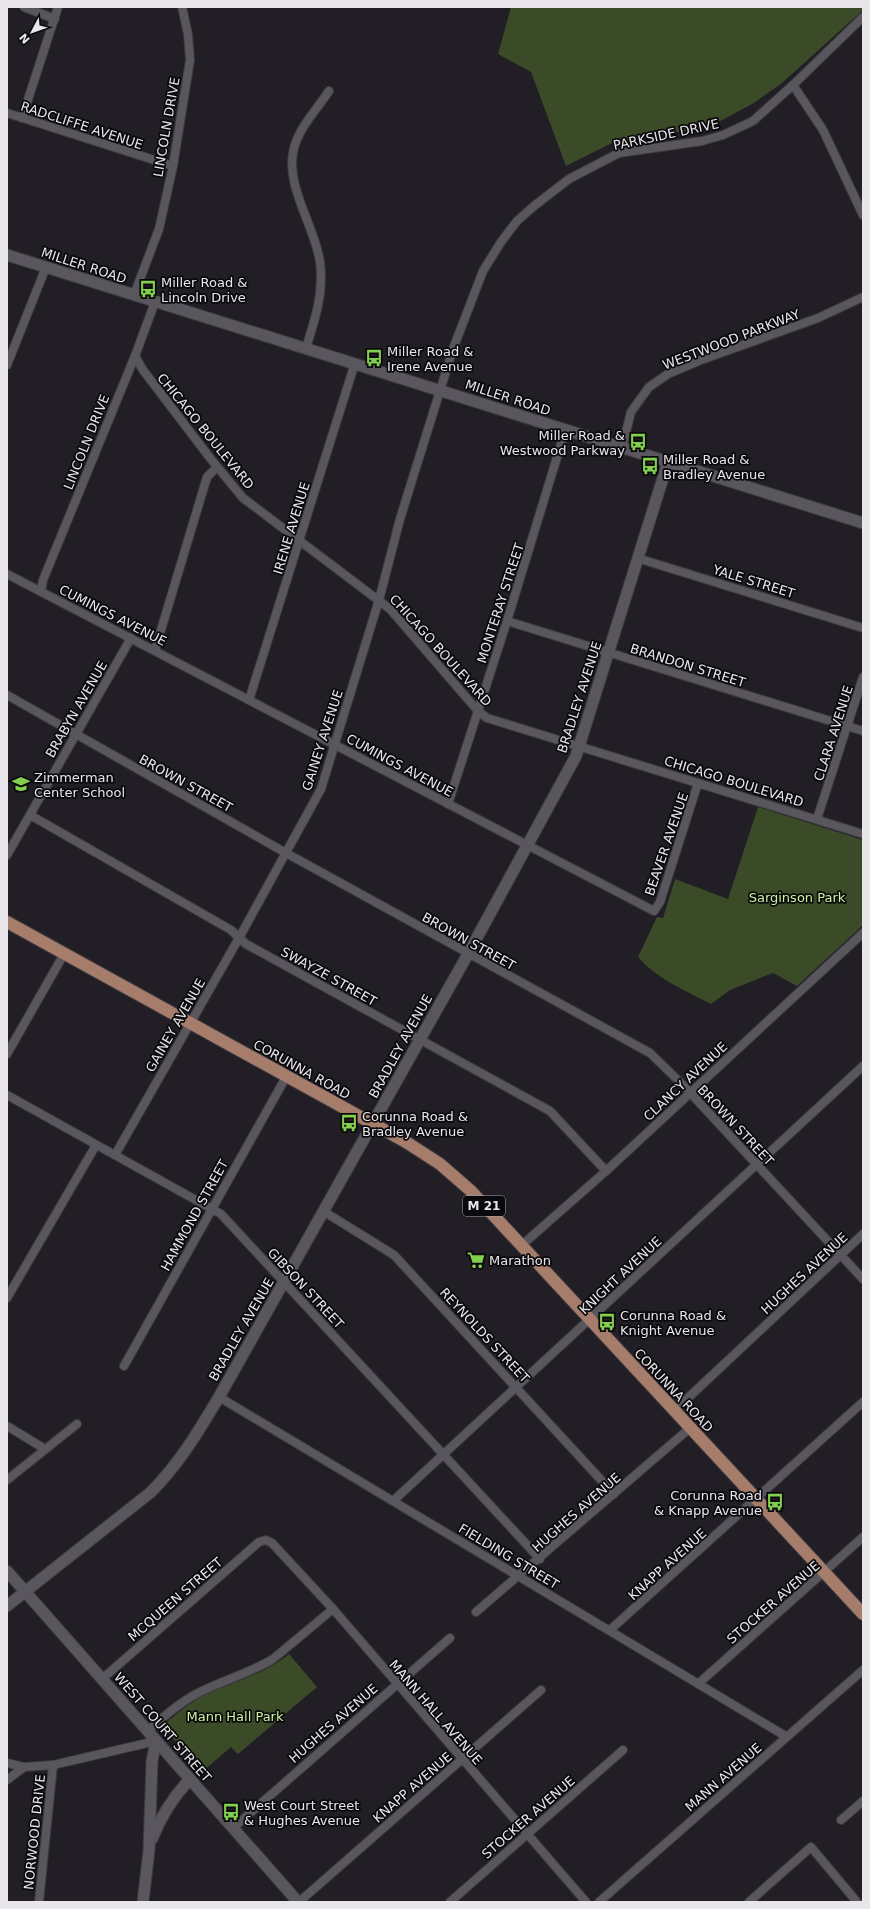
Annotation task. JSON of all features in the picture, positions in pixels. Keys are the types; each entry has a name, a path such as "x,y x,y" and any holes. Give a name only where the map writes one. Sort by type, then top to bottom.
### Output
{"main road":[{"name":"CORUNNA ROAD","path":"7,922 422,1152 455,1176 522,1245 863,1614"}],"street":[{"path":"24,7 54,19"},
{"path":"22,118 58,7"},
{"name":"LINCOLN DRIVE","path":"134,295 159,229 173,166 190,60 188,34 182,7"},
{"name":"PARKSIDE DRIVE","path":"440,389 453,349 483,271 501,242 517,221 534,206 569,180 619,153 702,141 723,135 753,121 793,85 863,17"},
{"path":"793,85 823,130 863,215"},
{"path":"306,348 320,302 320,262 312,233 299,197 292,159 294,147 303,129 329,92"},
{"name":"RADCLIFFE AVENUE","path":"7,114 173,166"},
{"name":"MILLER ROAD","path":"7,255 440,389 565,431 863,524"},
{"path":"7,365 46,267"},
{"name":"WESTWOOD PARKWAY","path":"622,448 631,412 649,387 668,374 701,360 818,318 863,297"},
{"name":"LINCOLN DRIVE","path":"41,591 46,572 135,356 155,302"},
{"name":"CHICAGO BOULEVARD","path":"135,356 143,370 217,467 243,498 301,540 390,609 478,711 487,718 863,834"},
{"name":"IRENE AVENUE","path":"249,700 301,540 355,363"},
{"name":"GAINEY AVENUE","path":"114,1155 189,1022 239,938 321,789 379,600 400,519 440,389"},
{"name":"MONTERAY STREET","path":"448,804 507,621 565,431"},
{"name":"BRADLEY AVENUE","path":"7,1606 150,1492 168,1475 190,1446 420,1040 576,756 668,462"},
{"path":"155,650 207,477 217,467"},
{"name":"YALE STREET","path":"638,558 863,628"},
{"name":"CUMINGS AVENUE","path":"7,574 654,911"},
{"name":"BRANDON STREET","path":"507,621 863,731"},
{"name":"BRABYN AVENUE","path":"7,855 131,638"},
{"name":"CLARA AVENUE","path":"817,819 863,677"},
{"name":"BROWN STREET","path":"7,695 286,853 650,1053 863,1279"},
{"name":"BEAVER AVENUE","path":"654,911 660,902 698,782"},
{"name":"SWAYZE STREET","path":"30,815 231,930 246,944 550,1111 606,1171"},
{"name":"CLANCY AVENUE","path":"522,1245 606,1171 863,933"},
{"path":"7,1054 64,954"},
{"name":"KNIGHT AVENUE","path":"393,1501 517,1388 863,1066"},
{"name":"HAMMOND STREET","path":"124,1366 286,1077"},
{"name":"GIBSON STREET","path":"7,1095 221,1214 540,1559"},
{"path":"7,1298 96,1145"},
{"name":"REYNOLDS STREET","path":"323,1211 394,1255 614,1494"},
{"name":"HUGHES AVENUE","path":"674,1410 863,1234"},
{"name":"FIELDING STREET","path":"218,1397 787,1737"},
{"name":"KNAPP AVENUE","path":"610,1630 863,1402"},
{"path":"7,1480 77,1424"},
{"path":"7,1426 46,1449"},
{"name":"HUGHES AVENUE","path":"476,1612 540,1559 690,1428"},
{"name":"STOCKER AVENUE","path":"698,1684 863,1537"},
{"name":"MANN HALL AVENUE","path":"266,1540 280,1550 333,1609 396,1684 586,1902"},
{"name":"MCQUEEN STREET","path":"102,1679 259,1542 266,1540"},
{"name":"WEST COURT STREET","path":"7,1570 298,1902"},
{"path":"148,1730 182,1702 199,1692 263,1666 333,1609"},
{"name":"HUGHES AVENUE","path":"233,1828 450,1638"},
{"name":"MANN AVENUE","path":"599,1902 863,1670"},
{"name":"KNAPP AVENUE","path":"298,1902 541,1690"},
{"path":"7,1763 24,1767 53,1765 156,1741 152,1761 149,1850 143,1902"},
{"name":"STOCKER AVENUE","path":"450,1902 623,1750"},
{"name":"NORWOOD DRIVE","path":"39,1902 53,1765"},
{"path":"7,1780 24,1767"},
{"path":"149,1850 163,1815 174,1796 190,1779"},
{"path":"841,1820 863,1801"},
{"path":"749,1902 811,1847 857,1902"}],"green space":[{"path":"511,7 863,7 863,10 782,83 754,103 709,127 614,142 566,166 531,72 498,54"},
{"name":"Sarginson Park","path":"758,807 863,840 863,925 797,986 773,973 730,990 711,1004 663,978 638,957 657,917 663,918 675,879 728,899"},
{"name":"Mann Hall Park","path":"289,1654 317,1687 238,1754 231,1747 202,1772 164,1728 164,1724 188,1705 204,1695 270,1667"}],"place":[{"name":"Miller Road & Lincoln Drive","path":"148,289"},
{"name":"Miller Road & Irene Avenue","path":"374,358"},
{"name":"Miller Road & Westwood Parkway","path":"638,442"},
{"name":"Miller Road & Bradley Avenue","path":"650,466"},
{"name":"Zimmerman Center School","path":"21,784"},
{"name":"Corunna Road & Bradley Avenue","path":"349,1123"},
{"name":"Marathon","path":"476,1260"},
{"name":"Corunna Road & Knight Avenue","path":"607,1322"},
{"name":"Corunna Road & Knapp Avenue","path":"775,1502"},
{"name":"West Court Street & Hughes Avenue","path":"231,1812"}]}
